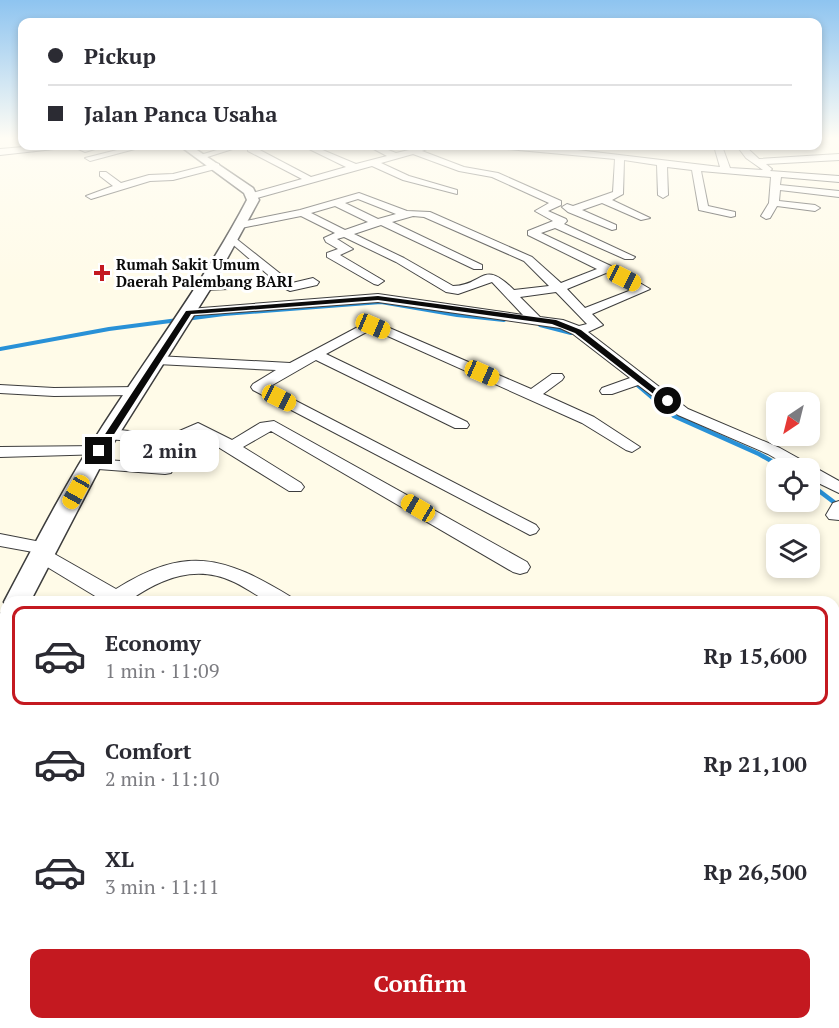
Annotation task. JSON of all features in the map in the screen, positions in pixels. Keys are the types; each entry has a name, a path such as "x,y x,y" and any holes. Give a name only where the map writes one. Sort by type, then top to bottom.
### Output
{"street":[{"path":"91,196 123,186"},
{"path":"241,186 253,196"},
{"path":"253,196 285,186"},
{"path":"433,186 454,192"},
{"path":"518,186 612,227"},
{"path":"572,210 618,194 618,186"},
{"path":"663,186 663,195"},
{"path":"699,186 703,208 731,214"},
{"path":"766,216 774,203 776,186"},
{"path":"793,186 832,197"},
{"path":"20,596 42,551 100,450 234,240 253,196"},
{"path":"241,225 302,213 361,196 404,214"},
{"path":"602,199 645,218"},
{"path":"336,203 478,267"},
{"path":"500,248 562,221 540,210 557,203"},
{"path":"774,203 815,208"},
{"path":"302,213 400,260 452,289 458,290 493,278 535,319"},
{"path":"378,281 330,254 347,250 330,240 404,214 426,214 528,259 596,325 578,331"},
{"path":"555,224 628,257"},
{"path":"525,236 607,269 644,289 583,313"},
{"path":"234,240 292,287 313,282"},
{"path":"400,260 435,246"},
{"path":"511,294 559,288 607,269"},
{"path":"205,287 285,283"},
{"path":"185,318 378,298 563,324 578,331 632,381 682,412 786,458"},
{"path":"385,316 258,387 530,529"},
{"path":"371,324 588,420 632,447"},
{"path":"317,355 461,425"},
{"path":"157,360 293,367"},
{"path":"532,395 557,377"},
{"path":"607,391 632,381"},
{"path":"0,389 54,392 136,391"},
{"path":"232,447 266,426 274,426 520,567"},
{"path":"0,452 100,450 172,440 198,428 295,487"},
{"path":"100,450 165,469"},
{"path":"820,478 839,488"},
{"path":"0,540 42,551 112,596"},
{"path":"124,596 147,579 187,566 209,567 233,573 273,596"}],"waterway":[{"path":"0,349 109,329 224,314 381,302 457,315 504,320"},
{"path":"540,325 571,333"},
{"path":"633,381 674,416 766,458"},
{"path":"820,492 839,506"}],"place":[{"name":"Rumah Sakit Umum Daerah Palembang BARI","path":"102,273"}],"route":[{"path":"99,451 111,429 189,313 207,311 384,298 553,322 578,331 668,401"}]}
